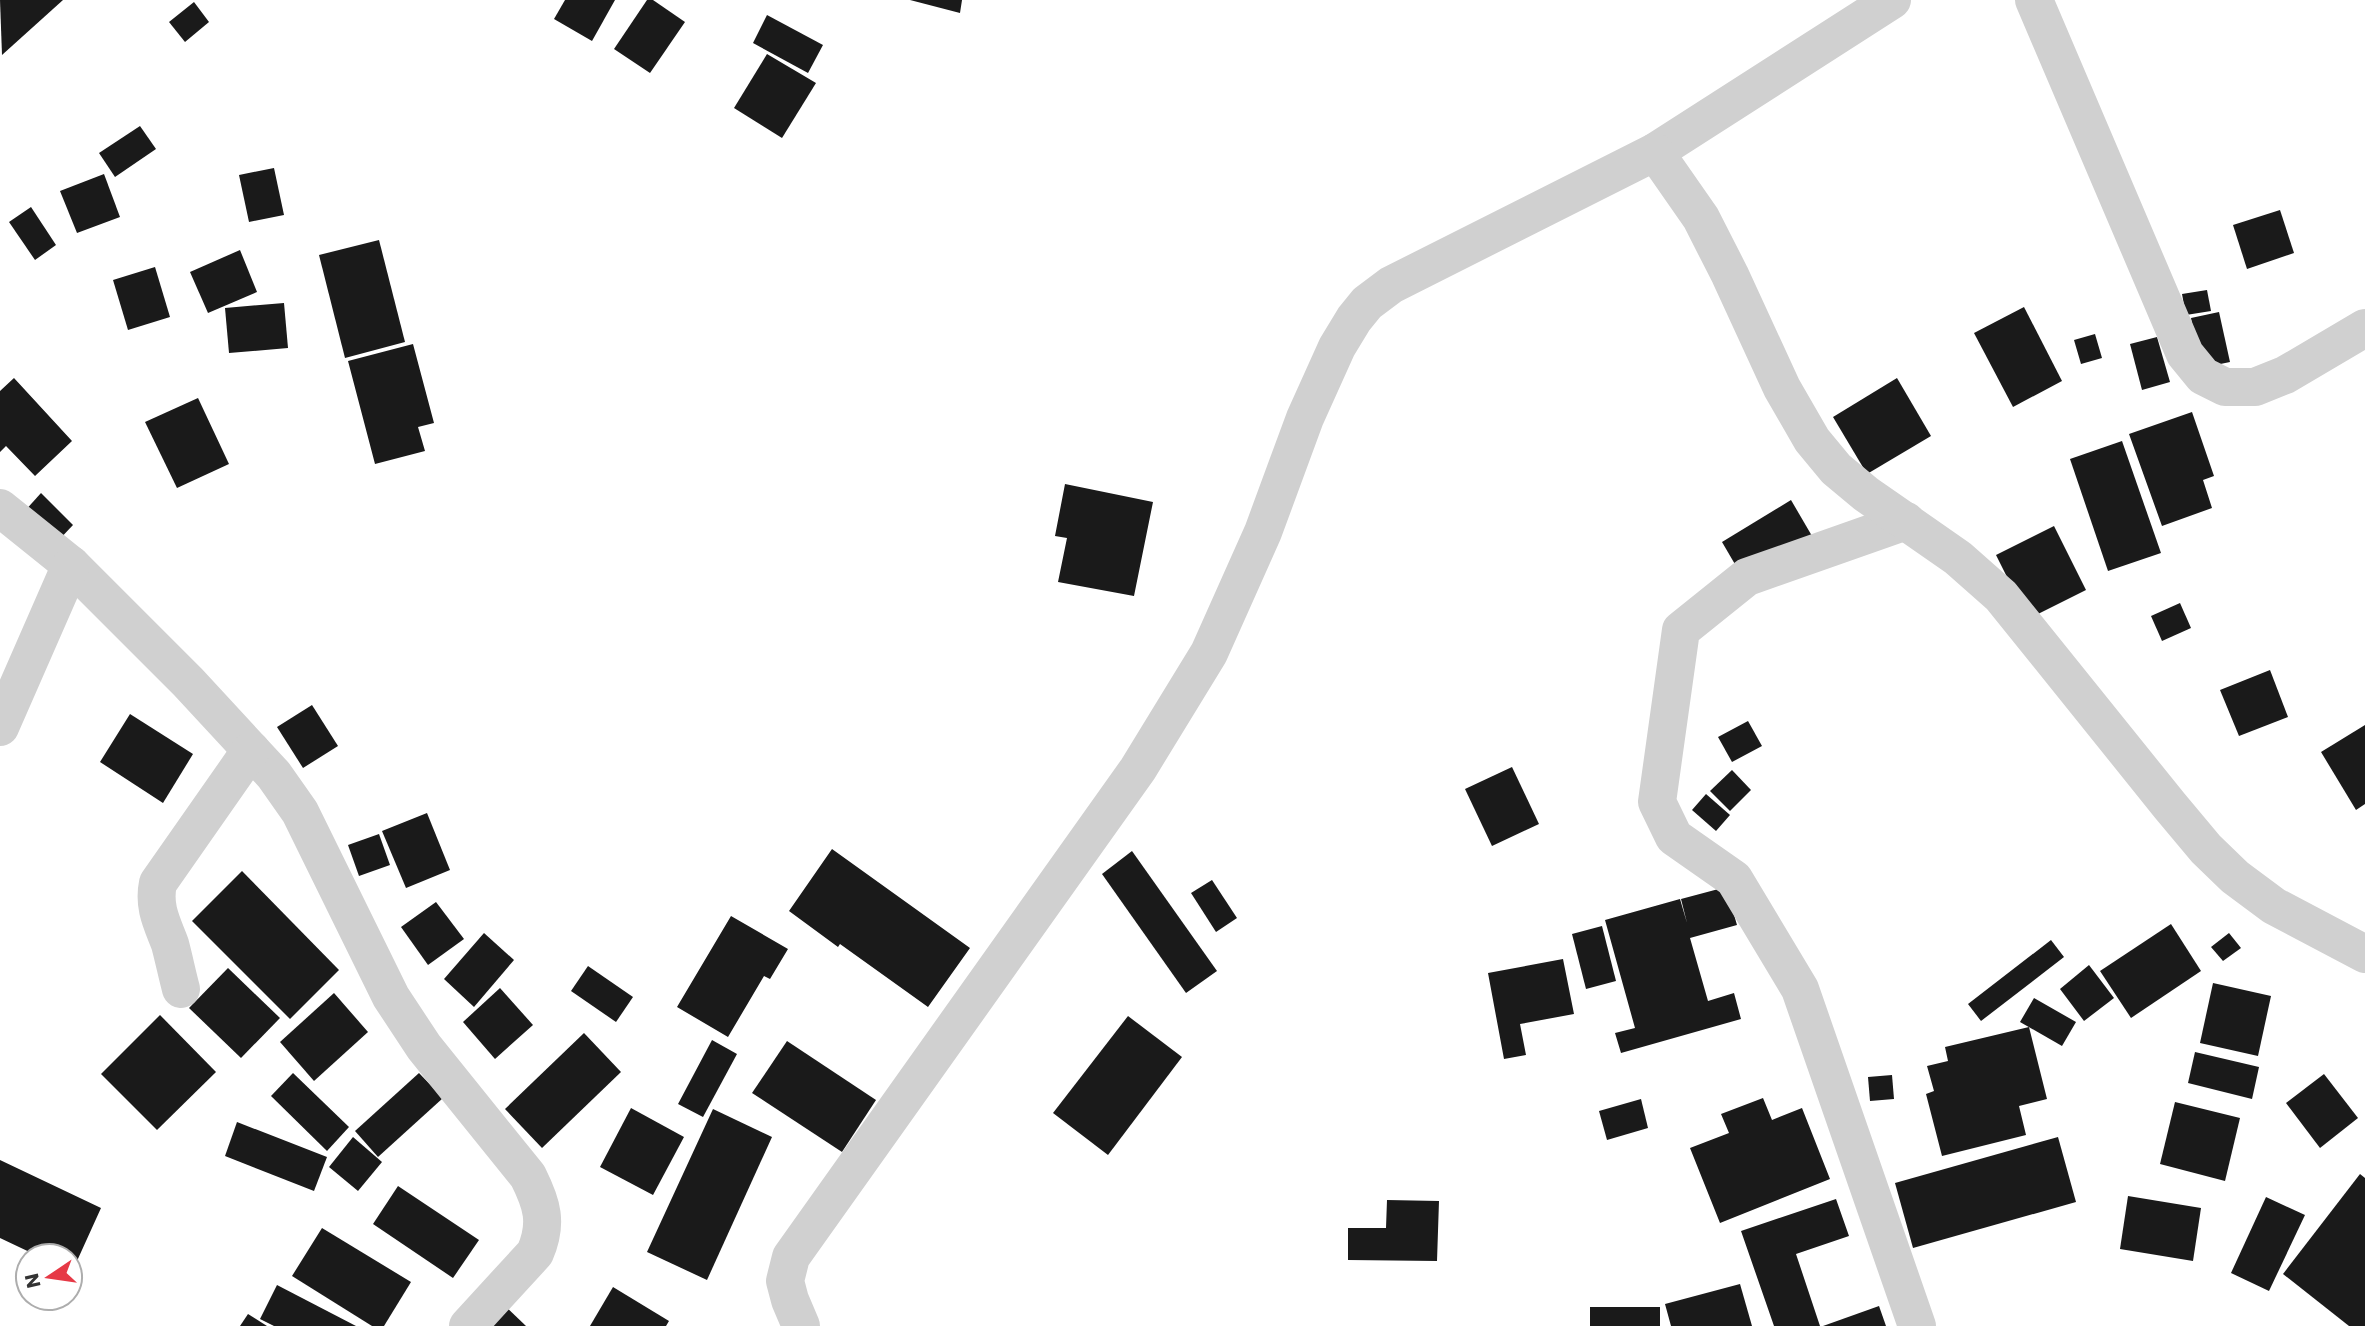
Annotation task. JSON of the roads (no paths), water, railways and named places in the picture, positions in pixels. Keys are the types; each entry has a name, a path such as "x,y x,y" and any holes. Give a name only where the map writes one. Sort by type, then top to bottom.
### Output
{"street":[{"path":"801,1326 785,1280 791,1257 1138,769 1209,653 1263,532 1305,418 1337,347 1367,303 1391,285 1655,152 1892,0"},
{"path":"2035,0 2185,354 2203,376 2225,387 2255,387 2285,376 2365,328"},
{"path":"1655,152 1701,218 1782,388 1812,440 1836,469 1866,494 1958,558 2001,596 2206,849 2235,877 2274,906 2365,954"},
{"path":"0,508 71,565 188,682 274,775 300,812 391,997 424,1047 528,1176 543,1216 542,1238 535,1253 468,1326"},
{"path":"1906,521 1747,578 1681,630 1657,802 1674,837 1734,880 1800,989 1917,1326"},
{"path":"0,727 71,565"},
{"path":"181,989 157,910 155,897 158,883 251,750"}]}
